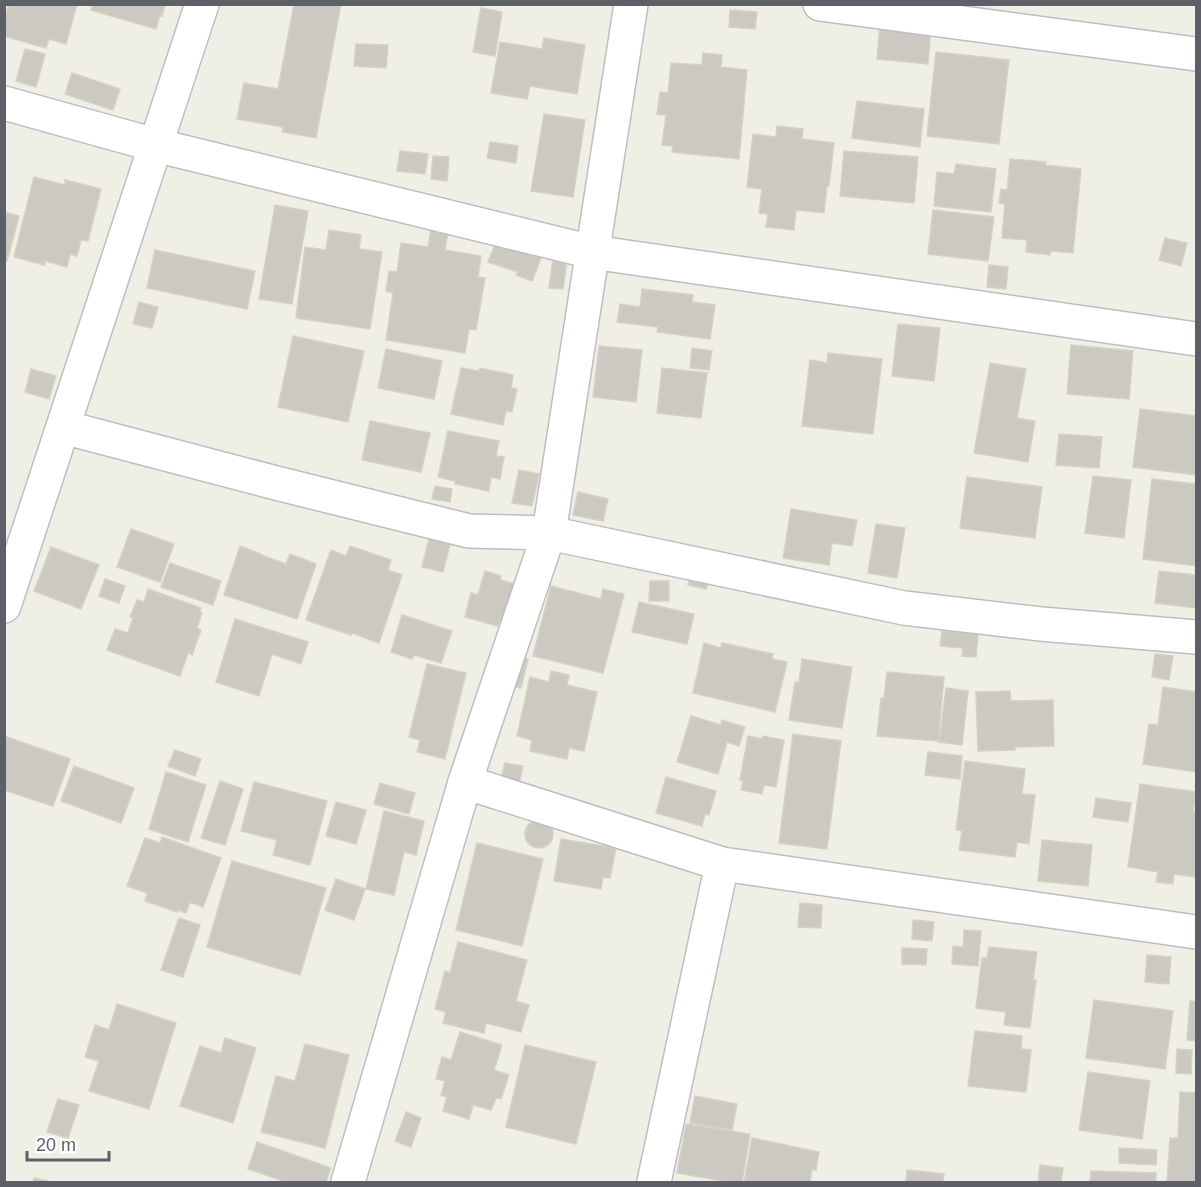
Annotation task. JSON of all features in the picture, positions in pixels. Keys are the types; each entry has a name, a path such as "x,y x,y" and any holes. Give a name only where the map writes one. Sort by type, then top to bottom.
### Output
{"street":[{"path":"4,606 202,4"},
{"path":"348,1182 465,782 549,533 630,4"},
{"path":"820,4 1197,54"},
{"path":"4,103 155,145 592,252 1197,339"},
{"path":"63,427 469,531 549,533 904,608 1041,624 1197,638"},
{"path":"465,782 722,864 1197,932"},
{"path":"654,1182 722,864"}],"building":[{"path":"9,4 77,4 66,44 49,39 46,48 4,36 4,19"},
{"path":"93,4 165,5 156,29 91,10"},
{"path":"294,4 341,4 316,138 282,132 283,127 237,119 244,83 278,89"},
{"path":"481,8 502,12 495,56 473,52"},
{"path":"730,10 757,12 755,29 729,27"},
{"path":"880,24 931,28 928,64 877,59"},
{"path":"544,38 585,45 577,94 530,86 527,99 491,93 500,42 542,49"},
{"path":"356,44 388,45 386,68 354,66"},
{"path":"25,49 45,54 36,87 16,81"},
{"path":"936,52 1009,60 999,144 927,136"},
{"path":"703,53 722,55 721,67 747,70 739,159 672,152 673,146 662,145 666,115 657,114 660,92 668,93 671,63 702,65"},
{"path":"72,73 120,89 113,110 65,94"},
{"path":"857,101 924,109 920,147 852,138"},
{"path":"544,114 585,120 573,197 531,191"},
{"path":"777,126 803,129 802,139 834,143 824,213 796,210 794,230 766,227 768,214 759,213 762,189 747,187 753,134 776,137"},
{"path":"490,142 518,146 516,163 487,158"},
{"path":"400,151 428,154 425,174 397,171"},
{"path":"844,151 918,157 914,203 840,196"},
{"path":"433,156 449,157 447,181 431,179"},
{"path":"1010,159 1046,162 1045,165 1081,169 1073,253 1051,251 1050,255 1026,252 1027,240 1002,238 1005,204 999,203 1001,189 1007,190"},
{"path":"956,164 996,169 991,212 934,206 937,172 954,174"},
{"path":"34,177 65,185 65,180 101,189 88,241 81,240 77,256 70,254 67,267 45,261 44,265 14,257"},
{"path":"275,205 308,211 292,304 259,299"},
{"path":"933,210 994,217 988,261 928,254"},
{"path":"4,212 19,216 7,261 4,260"},
{"path":"431,229 448,232 445,250 481,256 478,277 485,278 476,330 469,329 465,353 386,340 393,293 386,291 389,271 397,272 401,243 428,247"},
{"path":"329,230 361,235 359,249 382,252 370,329 296,318 305,247 326,250"},
{"path":"1165,238 1187,243 1181,266 1159,260"},
{"path":"496,242 541,258 532,281 516,275 518,272 488,262"},
{"path":"155,250 255,271 247,309 147,288"},
{"path":"553,259 567,260 563,289 549,288"},
{"path":"989,265 1008,267 1006,289 987,287"},
{"path":"642,289 693,295 692,302 715,305 710,339 657,332 658,327 617,322 620,304 640,307"},
{"path":"139,302 158,307 152,328 133,324"},
{"path":"898,324 940,328 934,381 892,376"},
{"path":"293,336 364,351 348,422 278,407"},
{"path":"1071,345 1133,351 1129,399 1067,394"},
{"path":"599,346 642,350 636,402 593,397"},
{"path":"692,348 712,351 709,370 690,368"},
{"path":"386,349 442,361 434,399 378,388"},
{"path":"828,353 882,359 873,434 802,426 810,360 827,363"},
{"path":"990,363 1026,369 1017,418 1035,421 1028,462 974,453"},
{"path":"461,368 479,371 480,368 513,375 511,388 517,389 512,412 506,411 503,425 451,414"},
{"path":"662,368 707,373 701,418 657,413"},
{"path":"31,369 56,376 49,399 25,392"},
{"path":"1140,409 1196,416 1196,475 1133,467"},
{"path":"370,421 430,433 421,472 362,460"},
{"path":"448,431 499,441 496,456 504,457 500,479 491,477 489,491 455,484 455,481 438,477"},
{"path":"1059,434 1102,437 1099,468 1056,465"},
{"path":"519,470 539,474 532,506 512,503"},
{"path":"1093,476 1131,480 1124,538 1085,533"},
{"path":"967,477 1042,487 1035,538 960,528"},
{"path":"1152,479 1196,484 1196,566 1143,559"},
{"path":"435,486 452,489 450,502 432,499"},
{"path":"578,492 608,499 603,521 573,515"},
{"path":"791,509 857,520 852,546 832,543 829,565 783,558"},
{"path":"876,524 905,528 897,578 868,573"},
{"path":"131,529 174,544 160,582 117,567"},
{"path":"430,535 451,540 443,572 422,567"},
{"path":"240,546 286,564 290,554 316,564 297,619 224,595"},
{"path":"350,546 391,560 388,570 402,575 379,643 306,620 331,550 346,556"},
{"path":"51,547 99,565 81,609 34,591"},
{"path":"170,563 221,581 213,605 161,587"},
{"path":"692,569 710,574 706,589 688,585"},
{"path":"485,571 501,576 500,580 519,585 508,622 500,619 498,626 465,617 471,593 478,595"},
{"path":"1159,571 1196,575 1196,608 1155,603"},
{"path":"105,579 125,586 119,603 99,596"},
{"path":"650,581 669,581 669,601 649,601"},
{"path":"551,586 601,599 603,589 624,594 603,673 533,656"},
{"path":"148,589 201,608 200,613 202,613 197,628 201,630 192,655 188,653 180,676 107,650 115,629 128,633 133,618 130,617 137,600 144,602"},
{"path":"639,602 694,614 687,644 632,632"},
{"path":"402,615 452,631 441,663 414,655 412,659 391,652"},
{"path":"235,619 308,642 301,664 272,654 259,696 216,682"},
{"path":"942,631 978,634 976,657 962,656 963,648 940,646"},
{"path":"704,643 721,648 722,643 773,654 772,659 787,662 775,712 693,693"},
{"path":"1155,654 1173,656 1169,680 1152,677"},
{"path":"519,657 528,659 521,688 512,686"},
{"path":"802,659 852,667 842,728 789,720 795,682 799,682"},
{"path":"427,664 466,673 445,759 417,752 420,740 409,737"},
{"path":"551,671 569,675 567,685 597,692 584,751 569,748 567,759 530,751 532,740 517,736 530,677 549,682"},
{"path":"887,672 944,677 938,741 877,736 881,698 884,698"},
{"path":"1163,687 1196,692 1196,772 1143,764 1149,724 1158,725"},
{"path":"946,688 968,691 962,745 939,742"},
{"path":"1010,691 1011,701 1053,700 1054,746 978,751 976,692"},
{"path":"691,716 721,725 722,720 745,727 739,746 727,742 718,774 677,762"},
{"path":"793,734 841,741 827,849 779,843"},
{"path":"4,736 70,759 53,806 4,790"},
{"path":"748,736 784,740 776,787 764,785 762,794 741,790 743,781 740,780"},
{"path":"175,750 201,759 195,776 168,766"},
{"path":"928,752 962,756 960,779 925,775"},
{"path":"965,761 1025,769 1022,794 1035,795 1029,844 1017,842 1015,857 959,850 962,831 956,830"},
{"path":"505,763 523,766 519,783 501,779"},
{"path":"74,766 134,788 121,823 61,801"},
{"path":"166,772 206,785 188,842 149,829"},
{"path":"666,777 716,791 709,815 705,814 702,826 656,813"},
{"path":"220,781 243,789 225,845 201,838"},
{"path":"254,782 327,801 310,865 273,855 277,840 241,831"},
{"path":"380,783 415,793 409,814 374,804"},
{"path":"1140,784 1196,792 1193,812 1196,812 1194,877 1174,874 1173,884 1156,882 1158,872 1128,867"},
{"path":"1096,798 1131,803 1128,822 1093,817"},
{"path":"336,802 366,810 356,844 326,836"},
{"path":"384,811 424,821 416,855 404,852 394,895 366,889"},
{"path":"539,820 549,824 553,834 549,844 539,848 529,844 525,834 529,824"},
{"path":"162,837 221,858 203,907 190,902 186,913 178,910 177,912 145,901 147,893 127,886 145,838 160,843"},
{"path":"561,839 616,848 610,878 603,877 601,889 554,881"},
{"path":"1042,840 1092,845 1088,886 1038,881"},
{"path":"477,843 543,859 522,946 456,930"},
{"path":"232,861 326,888 300,975 207,947"},
{"path":"336,879 365,889 354,920 325,910"},
{"path":"800,903 822,905 821,928 798,927"},
{"path":"179,918 200,925 183,977 161,970"},
{"path":"913,920 934,922 932,941 912,939"},
{"path":"964,930 981,931 978,966 952,964 953,946 963,947"},
{"path":"458,942 527,960 516,1001 529,1005 521,1032 486,1023 484,1033 443,1023 446,1012 435,1009 445,971 450,973"},
{"path":"989,947 1037,952 1030,1028 1004,1025 1006,1012 976,1008 982,958 987,958"},
{"path":"902,948 927,949 926,965 902,964"},
{"path":"1147,955 1171,957 1169,984 1145,982"},
{"path":"1094,1000 1173,1011 1165,1069 1086,1058"},
{"path":"1190,1001 1196,1002 1196,1041 1187,1040"},
{"path":"117,1004 176,1023 149,1109 89,1091 99,1061 85,1057 95,1025 109,1030"},
{"path":"975,1031 1022,1036 1021,1049 1031,1050 1026,1092 968,1086"},
{"path":"460,1032 502,1045 494,1070 509,1075 501,1099 496,1098 491,1110 473,1105 469,1119 443,1111 447,1097 441,1095 445,1081 436,1079 442,1057 451,1060"},
{"path":"225,1038 256,1048 233,1123 180,1106 200,1046 221,1053"},
{"path":"305,1044 349,1055 325,1148 261,1132 276,1076 295,1081"},
{"path":"525,1045 596,1062 576,1144 506,1127"},
{"path":"1177,1049 1192,1050 1191,1074 1176,1073"},
{"path":"1088,1072 1150,1081 1142,1139 1079,1130"},
{"path":"1180,1092 1196,1093 1196,1182 1167,1182 1170,1138 1178,1138"},
{"path":"695,1096 737,1104 732,1130 690,1123"},
{"path":"58,1099 79,1105 68,1138 47,1132"},
{"path":"406,1112 421,1118 411,1147 395,1141"},
{"path":"686,1124 750,1134 742,1182 677,1173"},
{"path":"752,1138 819,1152 816,1170 812,1169 810,1182 744,1182"},
{"path":"257,1142 331,1168 326,1182 286,1182 248,1169"},
{"path":"1119,1148 1157,1150 1156,1165 1119,1163"},
{"path":"1040,1165 1063,1168 1061,1182 1038,1182"},
{"path":"907,1170 944,1174 943,1182 906,1182"},
{"path":"1091,1171 1156,1173 1156,1182 1090,1182"},
{"path":"34,1178 52,1182 33,1182"}]}
